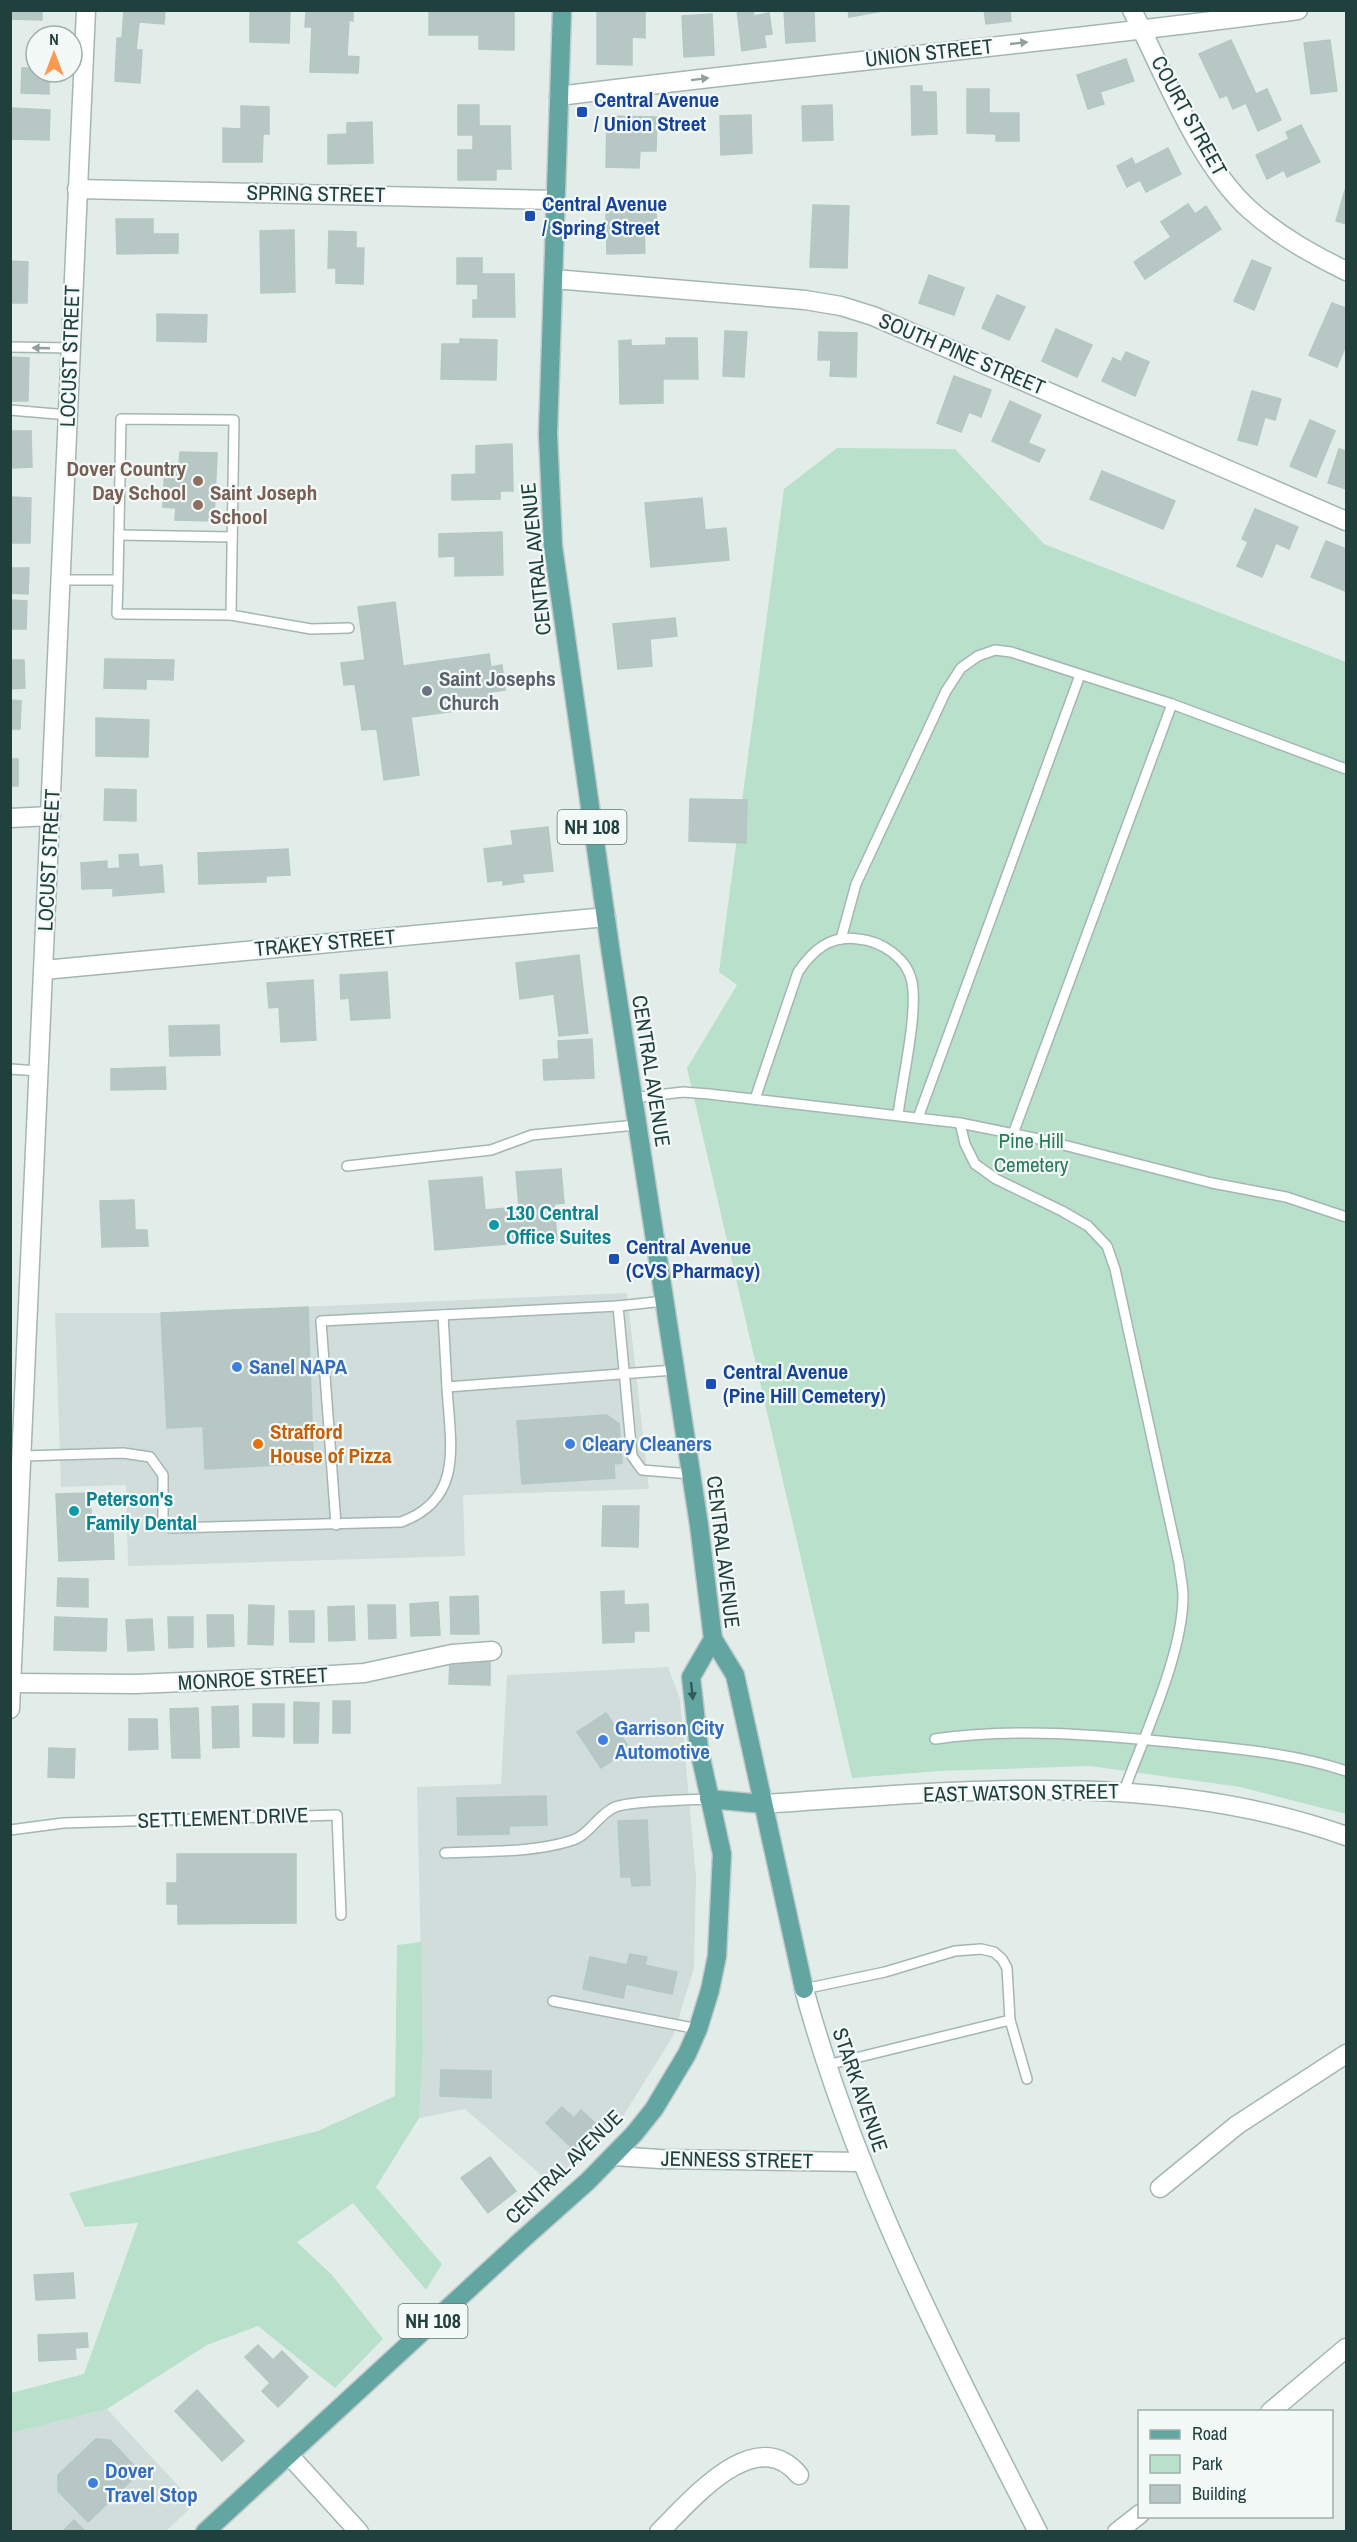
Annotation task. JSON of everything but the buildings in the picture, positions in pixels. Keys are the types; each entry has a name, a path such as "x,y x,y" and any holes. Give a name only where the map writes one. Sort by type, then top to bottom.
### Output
{"main road":[{"name":"CENTRAL AVENUE","path":"205,2532 614,2156 654,2109 672,2082 698,2029 712,1979 720,1920 722,1854 699,1749 691,1677 713,1639 691,1474 636,1125 553,546 548,434 562,10"},
{"name":"STARK AVENUE","path":"713,1639 735,1675 804,1989"},
{"path":"709,1799 763,1804"}],"street":[{"name":"LOCUST STREET","path":"10,1709 86,10"},
{"name":"COURT STREET","path":"1131,10 1187,120 1229,187 1249,209 1284,237 1347,271"},
{"name":"UNION STREET","path":"559,96 960,49 1143,31 1298,10"},
{"name":"SPRING STREET","path":"77,189 556,200"},
{"name":"SOUTH PINE STREET","path":"554,279 805,300 841,306 873,316 1347,521"},
{"path":"10,818 51,816"},
{"name":"TRAKEY STREET","path":"44,970 606,917"},
{"name":"MONROE STREET","path":"12,1683 126,1684 321,1676 364,1673 452,1654 492,1651"},
{"name":"EAST WATSON STREET","path":"763,1804 1014,1789 1124,1791 1226,1804 1314,1825 1347,1836"},
{"name":"STARK AVENUE","path":"804,1989 860,2162 951,2359 1038,2532"},
{"path":"1160,2188 1237,2125 1347,2054"},
{"name":"JENNESS STREET","path":"614,2156 660,2159 860,2162"},
{"path":"1272,2410 1347,2348"},
{"path":"289,2455 359,2532"},
{"path":"659,2532 729,2467 757,2459 770,2458 791,2465 800,2475"},
{"path":"1117,2532 1138,2516"}],"lane":[{"path":"10,346 71,348"},
{"path":"10,410 68,415"},
{"path":"231,615 234,420 121,419 117,614 231,615 311,628 349,628"},
{"path":"119,535 232,537"},
{"path":"61,580 118,580"},
{"path":"842,939 856,884 946,691 961,668 978,656 995,650 1032,658 1172,704 1347,769"},
{"path":"918,1118 1080,675"},
{"path":"1013,1134 1172,704"},
{"path":"755,1099 798,972 809,954 826,942 859,939 880,945 897,955 907,968 912,983 912,1010 898,1115"},
{"path":"10,1069 39,1071"},
{"path":"632,1098 683,1092 960,1123 1212,1183 1286,1197 1347,1217"},
{"path":"960,1123 964,1144 975,1164 996,1179 1088,1226 1107,1246 1115,1269 1179,1563 1183,1595 1180,1626 1171,1663 1124,1791"},
{"path":"347,1166 491,1150 532,1135 636,1125"},
{"path":"336,1525 321,1321 618,1306 664,1301"},
{"path":"618,1306 632,1456 642,1470 691,1474"},
{"path":"22,1456 123,1452 150,1457 162,1475 163,1519 171,1528 401,1522 420,1515 437,1500 446,1483 450,1452 443,1315"},
{"path":"447,1387 674,1370"},
{"path":"935,1739 970,1734 1020,1732 1143,1740 1311,1759 1347,1771"},
{"path":"445,1853 547,1847 573,1840 588,1831 600,1816 616,1806 709,1799"},
{"name":"SETTLEMENT DRIVE","path":"10,1830 63,1823 337,1815 341,1915"},
{"path":"804,1989 885,1972 955,1951 981,1949 994,1952 1007,1968 1010,2020 1027,2079"},
{"path":"553,2001 698,2029"},
{"path":"827,2065 1010,2020"}],"shaded area":[{"path":"627,1293 649,1489 463,1495 465,1556 128,1566 126,1485 61,1487 55,1313 161,1313"},
{"path":"668,1667 680,1699 696,1877 694,1968 673,2036 620,2121 555,2187 465,2109 419,2118 423,2052 417,1787 501,1784 507,1675"},
{"path":"107,2409 195,2504 166,2531 11,2531 10,2433"}],"green space":[{"name":"Pine Hill Cemetery","path":"837,448 955,449 1044,544 1346,662 1346,1814 1240,1787 1090,1766 939,1771 852,1778 687,1068 737,985 719,972 784,489"},
{"path":"421,1942 423,2052 419,2118 376,2187 442,2264 426,2290 353,2203 297,2242 332,2275 383,2339 335,2388 258,2326 207,2345 107,2409 11,2433 11,2393 84,2374 138,2223 85,2227 69,2193 318,2131 395,2096 397,1945"}],"place":[{"name":"Central Avenue / Union Street","path":"582,112"},
{"name":"Central Avenue / Spring Street","path":"530,216"},
{"name":"Dover Country Day School","path":"198,481"},
{"name":"Saint Joseph School","path":"198,505"},
{"name":"Saint Josephs Church","path":"427,691"},
{"name":"130 Central Office Suites","path":"494,1225"},
{"name":"Central Avenue (CVS Pharmacy)","path":"614,1259"},
{"name":"Sanel NAPA","path":"237,1367"},
{"name":"Central Avenue (Pine Hill Cemetery)","path":"711,1384"},
{"name":"Strafford House of Pizza","path":"258,1444"},
{"name":"Cleary Cleaners","path":"570,1444"},
{"name":"Peterson's Family Dental","path":"74,1511"},
{"name":"Garrison City Automotive","path":"603,1740"},
{"name":"Dover Travel Stop","path":"93,2483"}]}
